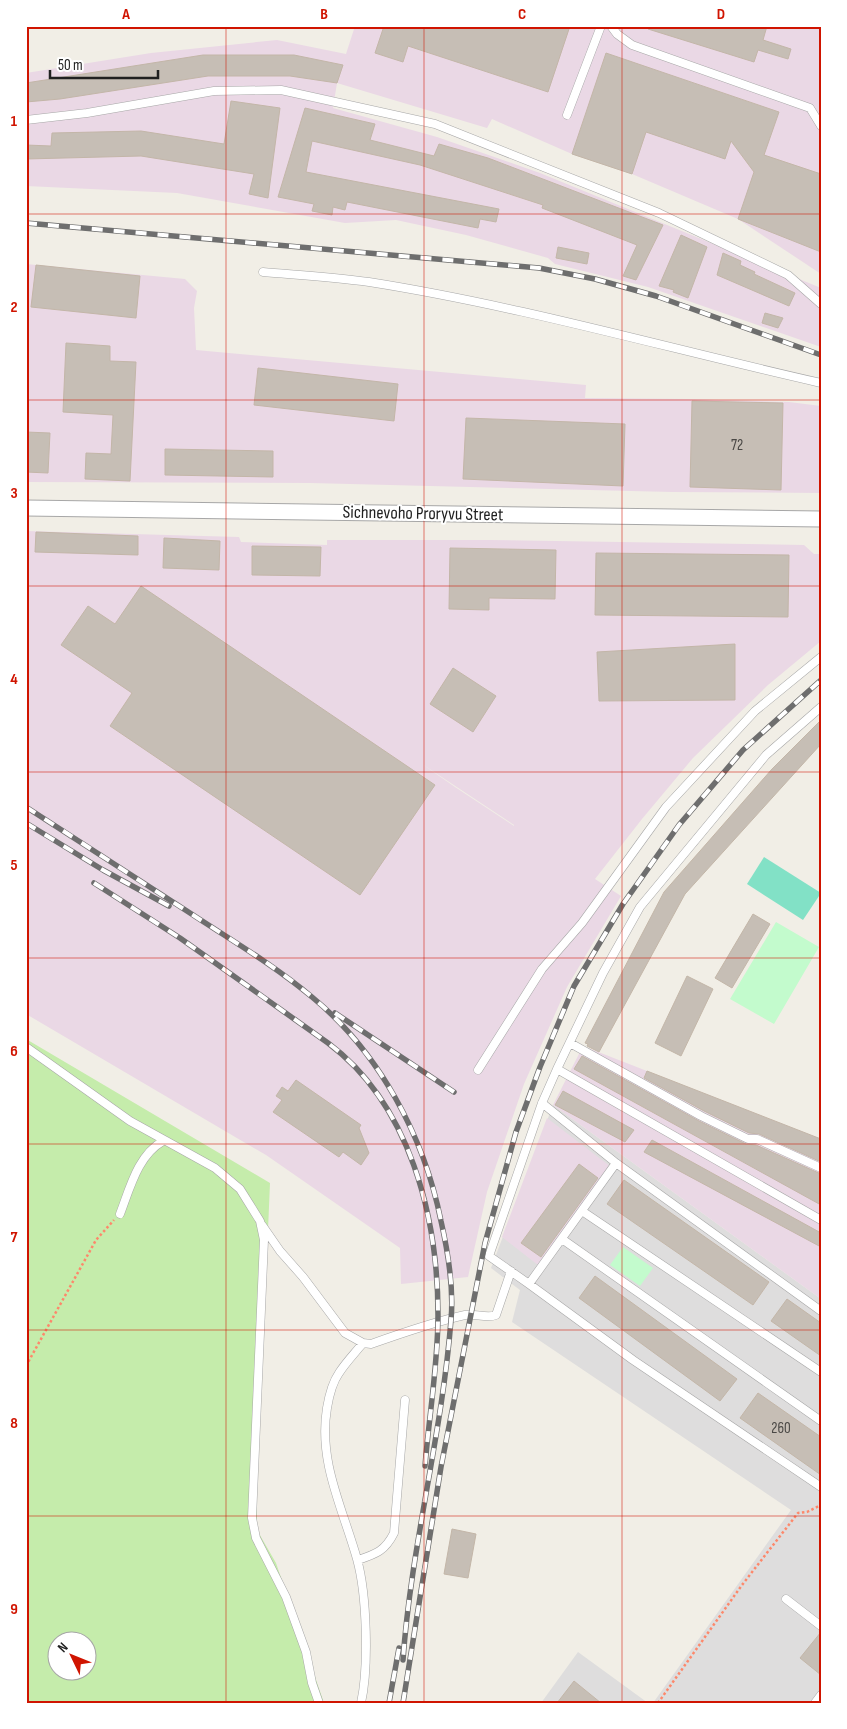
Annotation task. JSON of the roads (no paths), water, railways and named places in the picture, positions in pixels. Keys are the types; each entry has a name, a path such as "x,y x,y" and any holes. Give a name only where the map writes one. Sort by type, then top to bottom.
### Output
{"street":[{"name":"Sichnevoho Proryvu Street","path":"26,508 821,519"}],"lane":[{"path":"567,115 601,26"},
{"path":"611,26 617,34 632,45 810,108 821,126"},
{"path":"26,120 88,114 214,91 281,90 435,124 660,213 788,275 821,304"},
{"path":"263,272 366,282 428,292 549,318 821,383"},
{"path":"478,1070 542,970 582,923 666,807 755,711 821,657"},
{"path":"821,707 766,755 640,907 603,973 542,1103 489,1256 633,1360 821,1487"},
{"path":"570,1043 709,1120 748,1139 757,1139 821,1168"},
{"path":"26,1046 130,1121 163,1141 215,1168 240,1190 280,1252 303,1277 345,1333 363,1343 371,1344 451,1318 470,1314 496,1315 511,1271"},
{"path":"557,1069 821,1220"},
{"path":"542,1103 616,1164 821,1311"},
{"path":"120,1214 146,1155 163,1141"},
{"path":"529,1284 616,1164"},
{"path":"582,1211 821,1372"},
{"path":"260,1221 264,1240 252,1518 256,1538 286,1597 306,1652 312,1683 319,1703"},
{"path":"562,1239 821,1421"},
{"path":"361,1703 364,1688 366,1647 358,1560 339,1507 325,1452 326,1418 330,1394 338,1374 363,1343"},
{"path":"358,1560 380,1553 394,1533 405,1400"},
{"path":"786,1599 821,1626"},
{"path":"815,1703 821,1695"}],"railway":[{"path":"26,223 539,268 595,279 656,296 821,355"},
{"path":"403,1703 441,1467 485,1243 516,1132 540,1067 574,986 623,904 679,825 743,750 821,680"},
{"path":"26,807 252,953 312,997 358,1043 378,1070 410,1127 423,1158 441,1221 450,1270 452,1308 447,1363 413,1575 403,1660"},
{"path":"26,823 103,870 169,906"},
{"path":"94,883 180,938 328,1043 356,1068 380,1097 399,1130 414,1165 425,1202 437,1278 437,1353 425,1466"},
{"path":"335,1013 454,1092"},
{"path":"389,1703 399,1648"}]}
